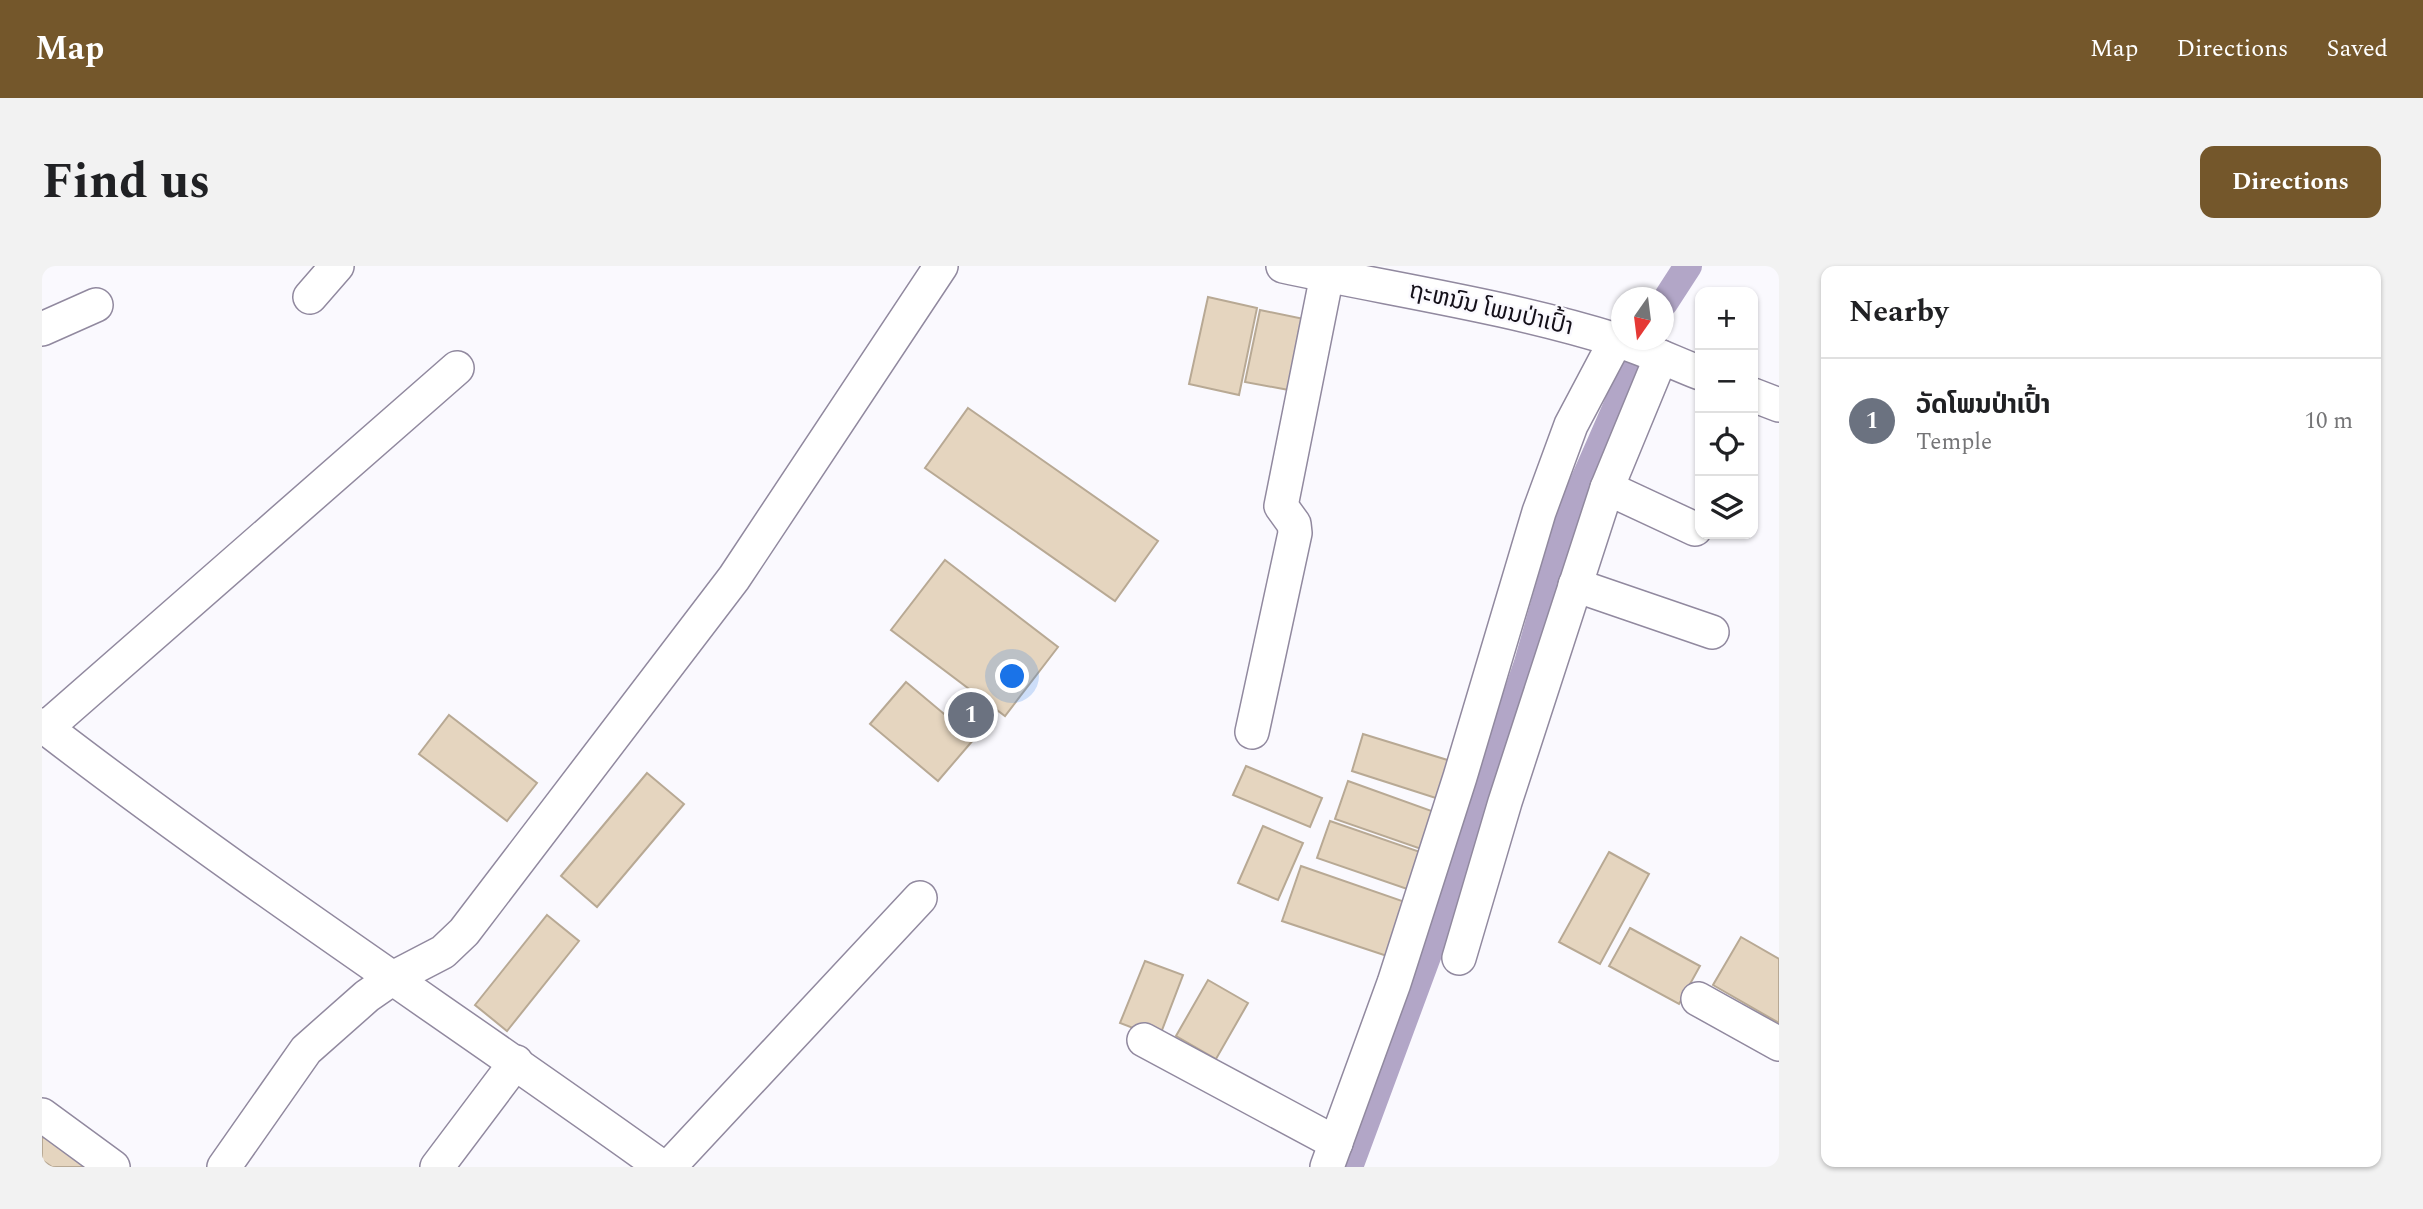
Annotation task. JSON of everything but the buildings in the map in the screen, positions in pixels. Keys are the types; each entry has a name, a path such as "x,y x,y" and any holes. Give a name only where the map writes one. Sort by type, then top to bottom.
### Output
{"street":[{"path":"310,297 337,266"},
{"path":"224,1167 306,1050 340,1017 393,978 443,952 464,932 734,578 941,266"},
{"path":"1252,732 1295,533 1294,524 1282,506 1304,269"},
{"name":"ຖະຫນົນ ໂພນປ່າເປົ້າ","path":"1304,269 1395,286 1611,339"},
{"path":"42,329 96,304"},
{"path":"1144,1040 1332,1155 1402,957 1539,512 1571,425 1611,349"},
{"name":"ຖະຫນົນ ໂພນປ່າເປົ້າ","path":"1643,350 1695,371"},
{"path":"1459,958 1575,585 1656,355"},
{"path":"457,368 44,726 212,854 516,1062 662,1167"},
{"path":"1758,397 1779,405"},
{"path":"1607,488 1695,529"},
{"path":"1575,585 1712,632"},
{"path":"669,1167 920,898"},
{"path":"1698,999 1779,1044"},
{"path":"437,1167 516,1062"},
{"path":"42,1115 113,1167"}],"waterway":[{"path":"1674,288 1688,266"},
{"path":"1349,1167 1445,908 1528,663 1571,511 1642,350"}],"place":[{"name":"ວັດໂພນປ່າເປົ້າ","path":"971,715"}]}
